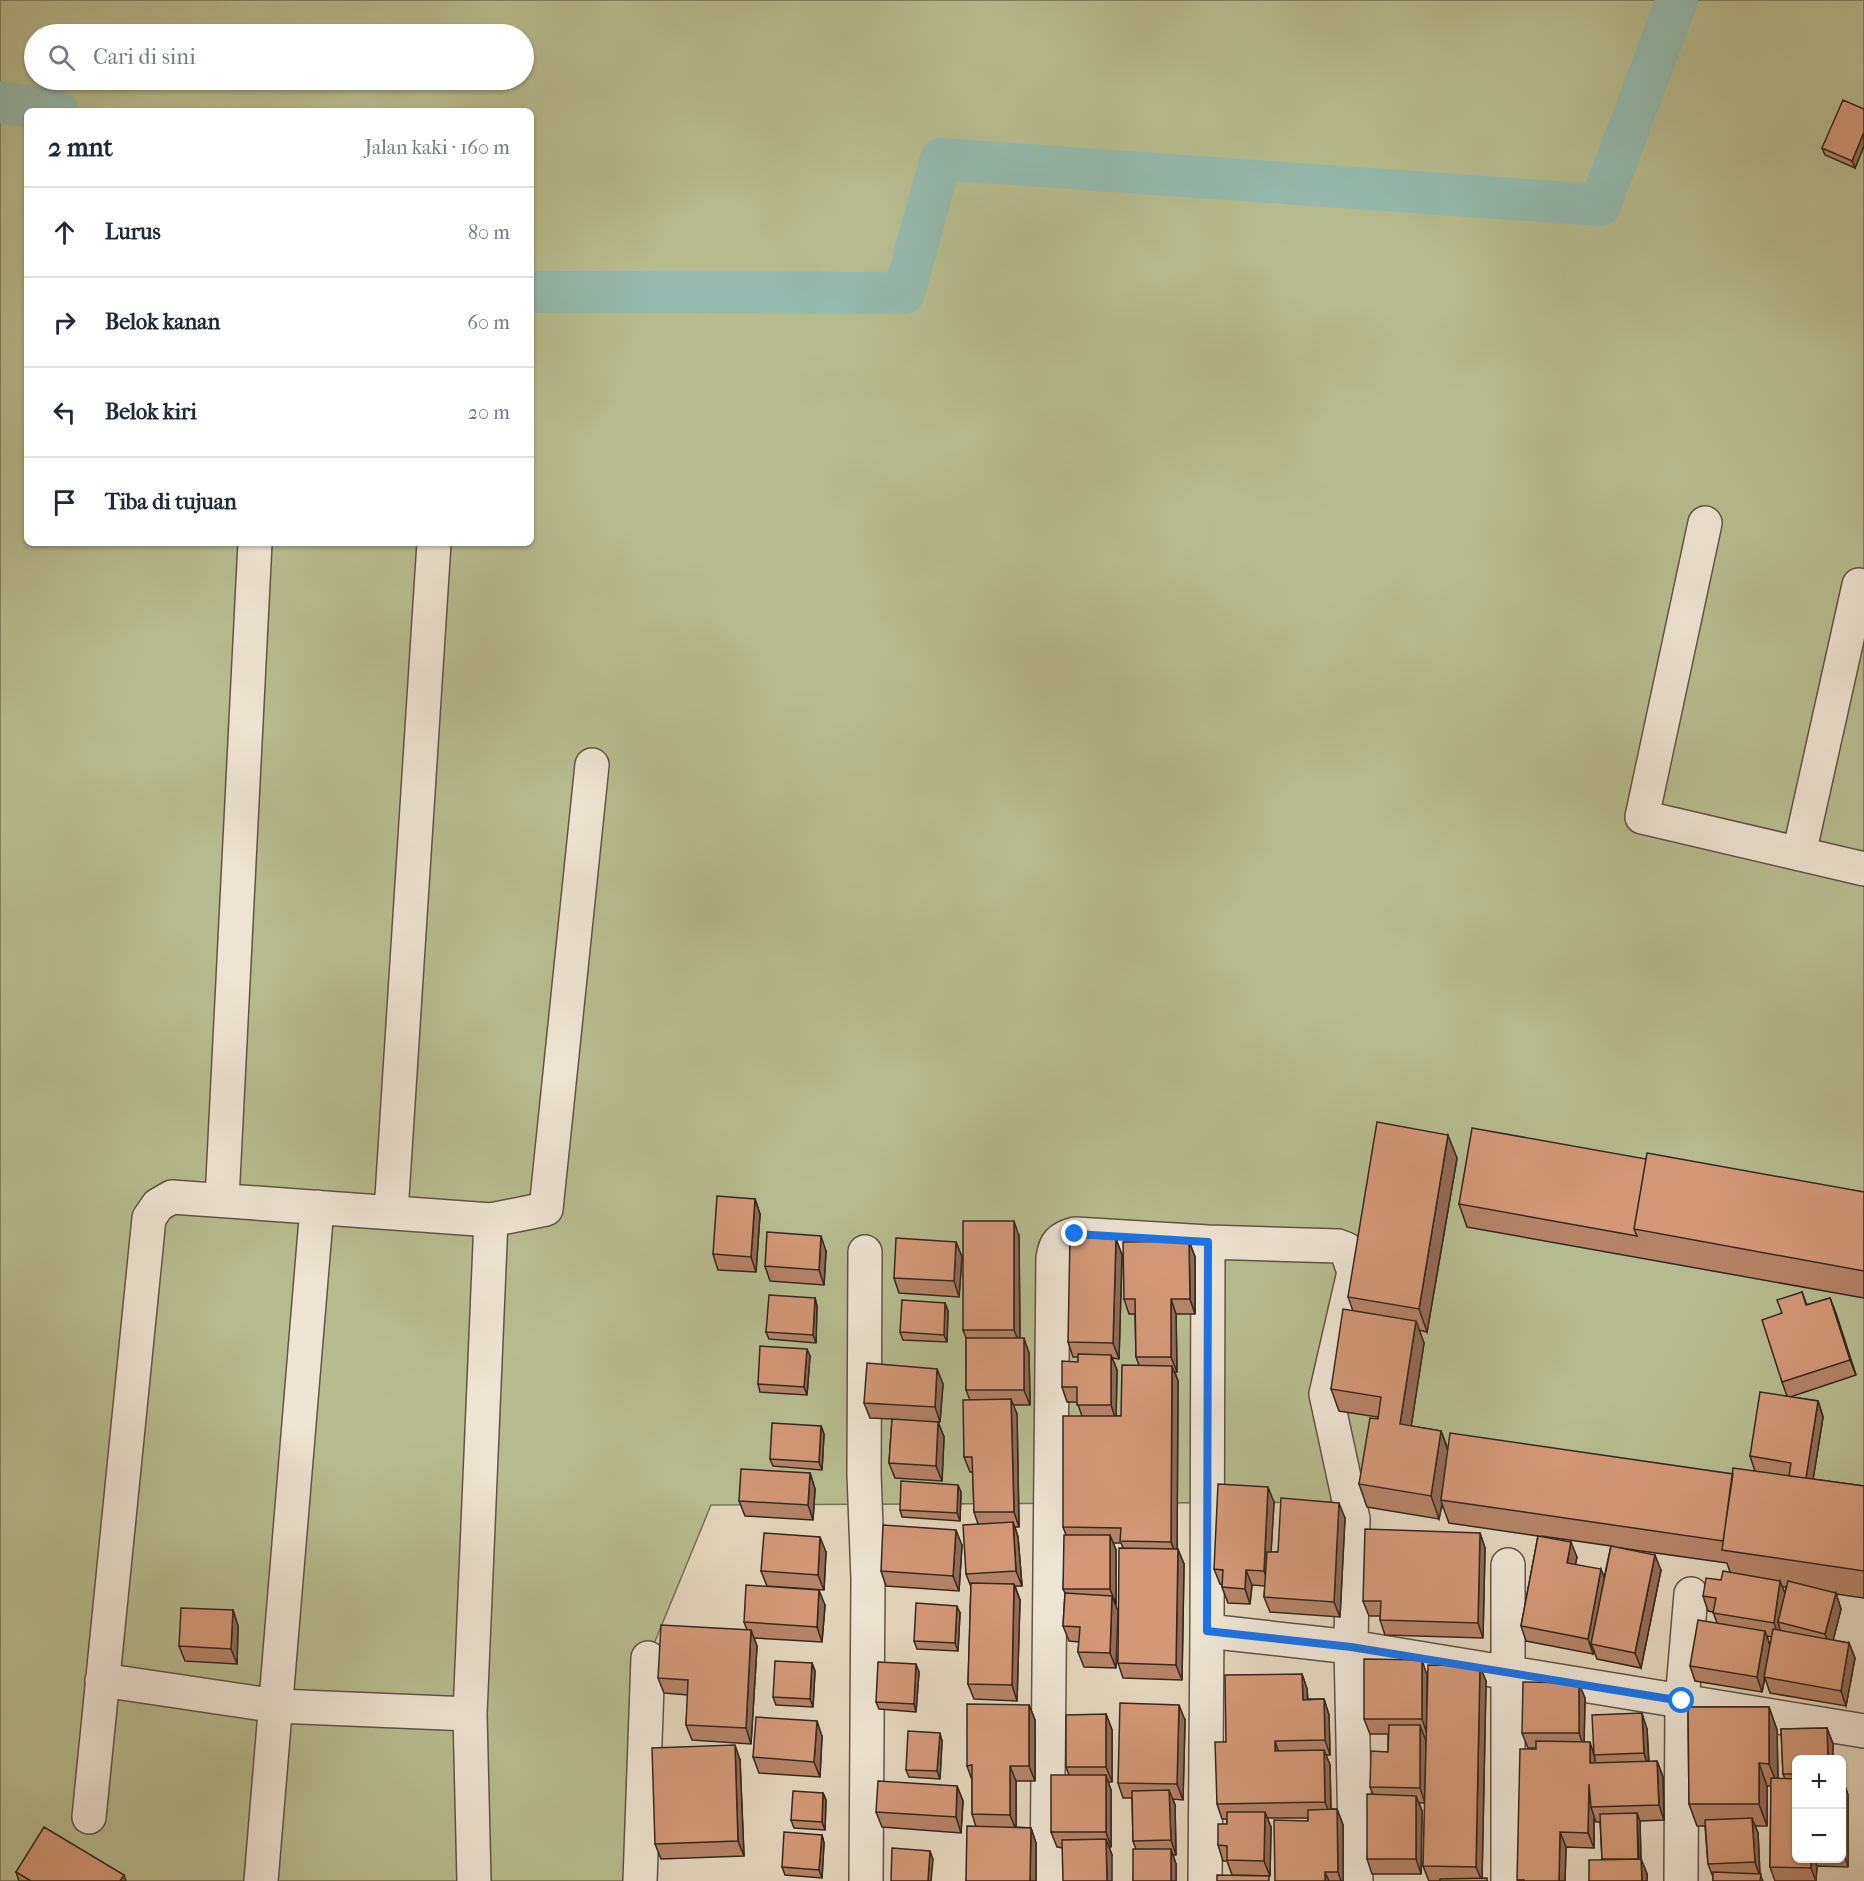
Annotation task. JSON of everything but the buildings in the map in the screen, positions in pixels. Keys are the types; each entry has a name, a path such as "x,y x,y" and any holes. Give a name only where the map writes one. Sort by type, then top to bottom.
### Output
{"street":[{"path":"1705,523 1642,817 1864,869"},
{"path":"222,1200 255,546"},
{"path":"391,1212 434,546"},
{"path":"1799,854 1859,585"},
{"path":"89,1818 149,1218 158,1205 172,1197 491,1220 546,1209 592,765"},
{"path":"261,1881 317,1207"},
{"path":"474,1881 470,1714 491,1220"},
{"path":"1047,1881 1052,1282 1055,1245 1063,1238 1075,1234 1208,1242 1338,1246 1346,1249 1354,1272 1326,1394 1353,1519 1351,1647 1356,1881"},
{"path":"1205,1881 1208,1242"},
{"path":"865,1252 864,1474 868,1578 866,1881"},
{"path":"1508,1565 1508,1881"},
{"path":"1681,1881 1682,1701 1691,1594"},
{"path":"1207,1631 1351,1647 1864,1731"},
{"path":"640,1881 648,1658"},
{"path":"102,1680 277,1706 470,1714"}],"green space":[{"path":"0,0 1864,0 1864,1542 1366,1502 711,1505 640,1678 643,1881 0,1881"}],"waterway":[{"path":"534,292 904,293 941,159 1600,205 1677,0"},
{"path":"0,102 39,108"}],"route":[{"path":"1075,1234 1208,1242 1207,1631 1351,1647 1682,1701"}]}
